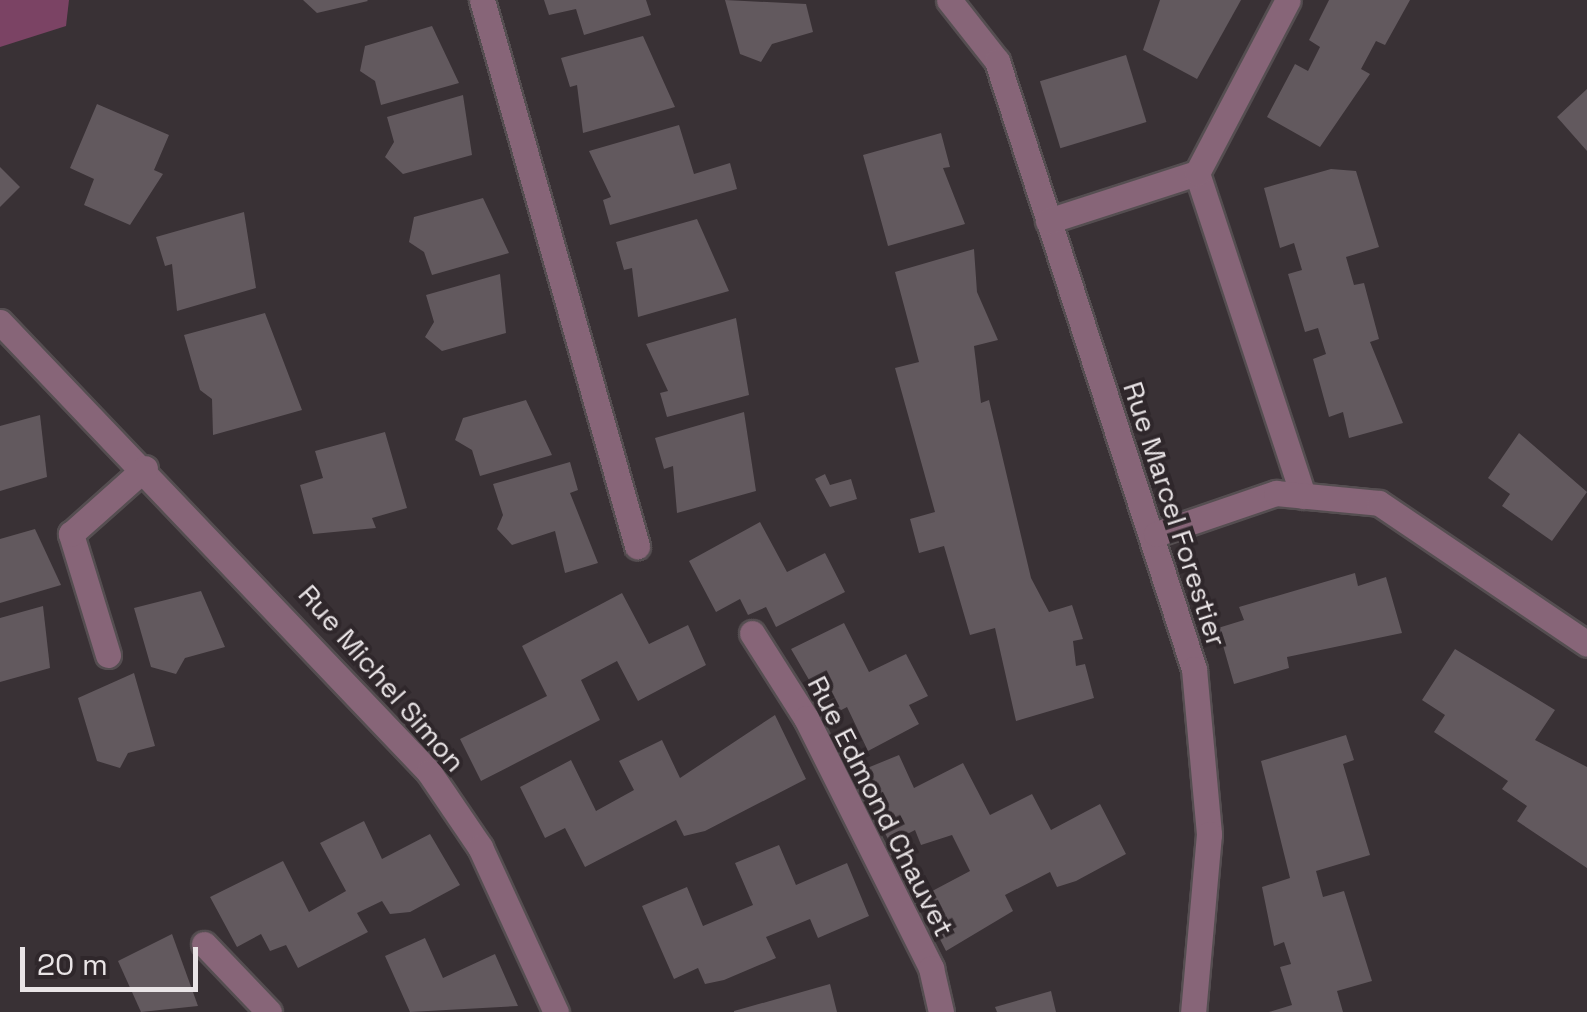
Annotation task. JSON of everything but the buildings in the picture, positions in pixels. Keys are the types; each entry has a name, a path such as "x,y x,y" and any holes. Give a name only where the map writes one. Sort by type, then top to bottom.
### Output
{"street":[{"path":"482,0 637,546"},
{"name":"Rue Marcel Forestier","path":"950,0 997,62 1156,534 1194,669 1209,834 1194,1012"},
{"path":"1048,221 1196,173 1288,0"},
{"path":"1196,173 1304,496"},
{"name":"Rue Michel Simon","path":"0,322 145,468 430,772 480,847 556,1012"},
{"path":"108,655 71,534 145,468"},
{"path":"1156,534 1276,493 1379,503 1587,644"},
{"name":"Rue Edmond Chauvet","path":"752,633 814,732 931,968 941,1012"},
{"path":"204,944 269,1012"}],"shaded area":[{"path":"0,0 69,0 66,26 0,47"}]}
